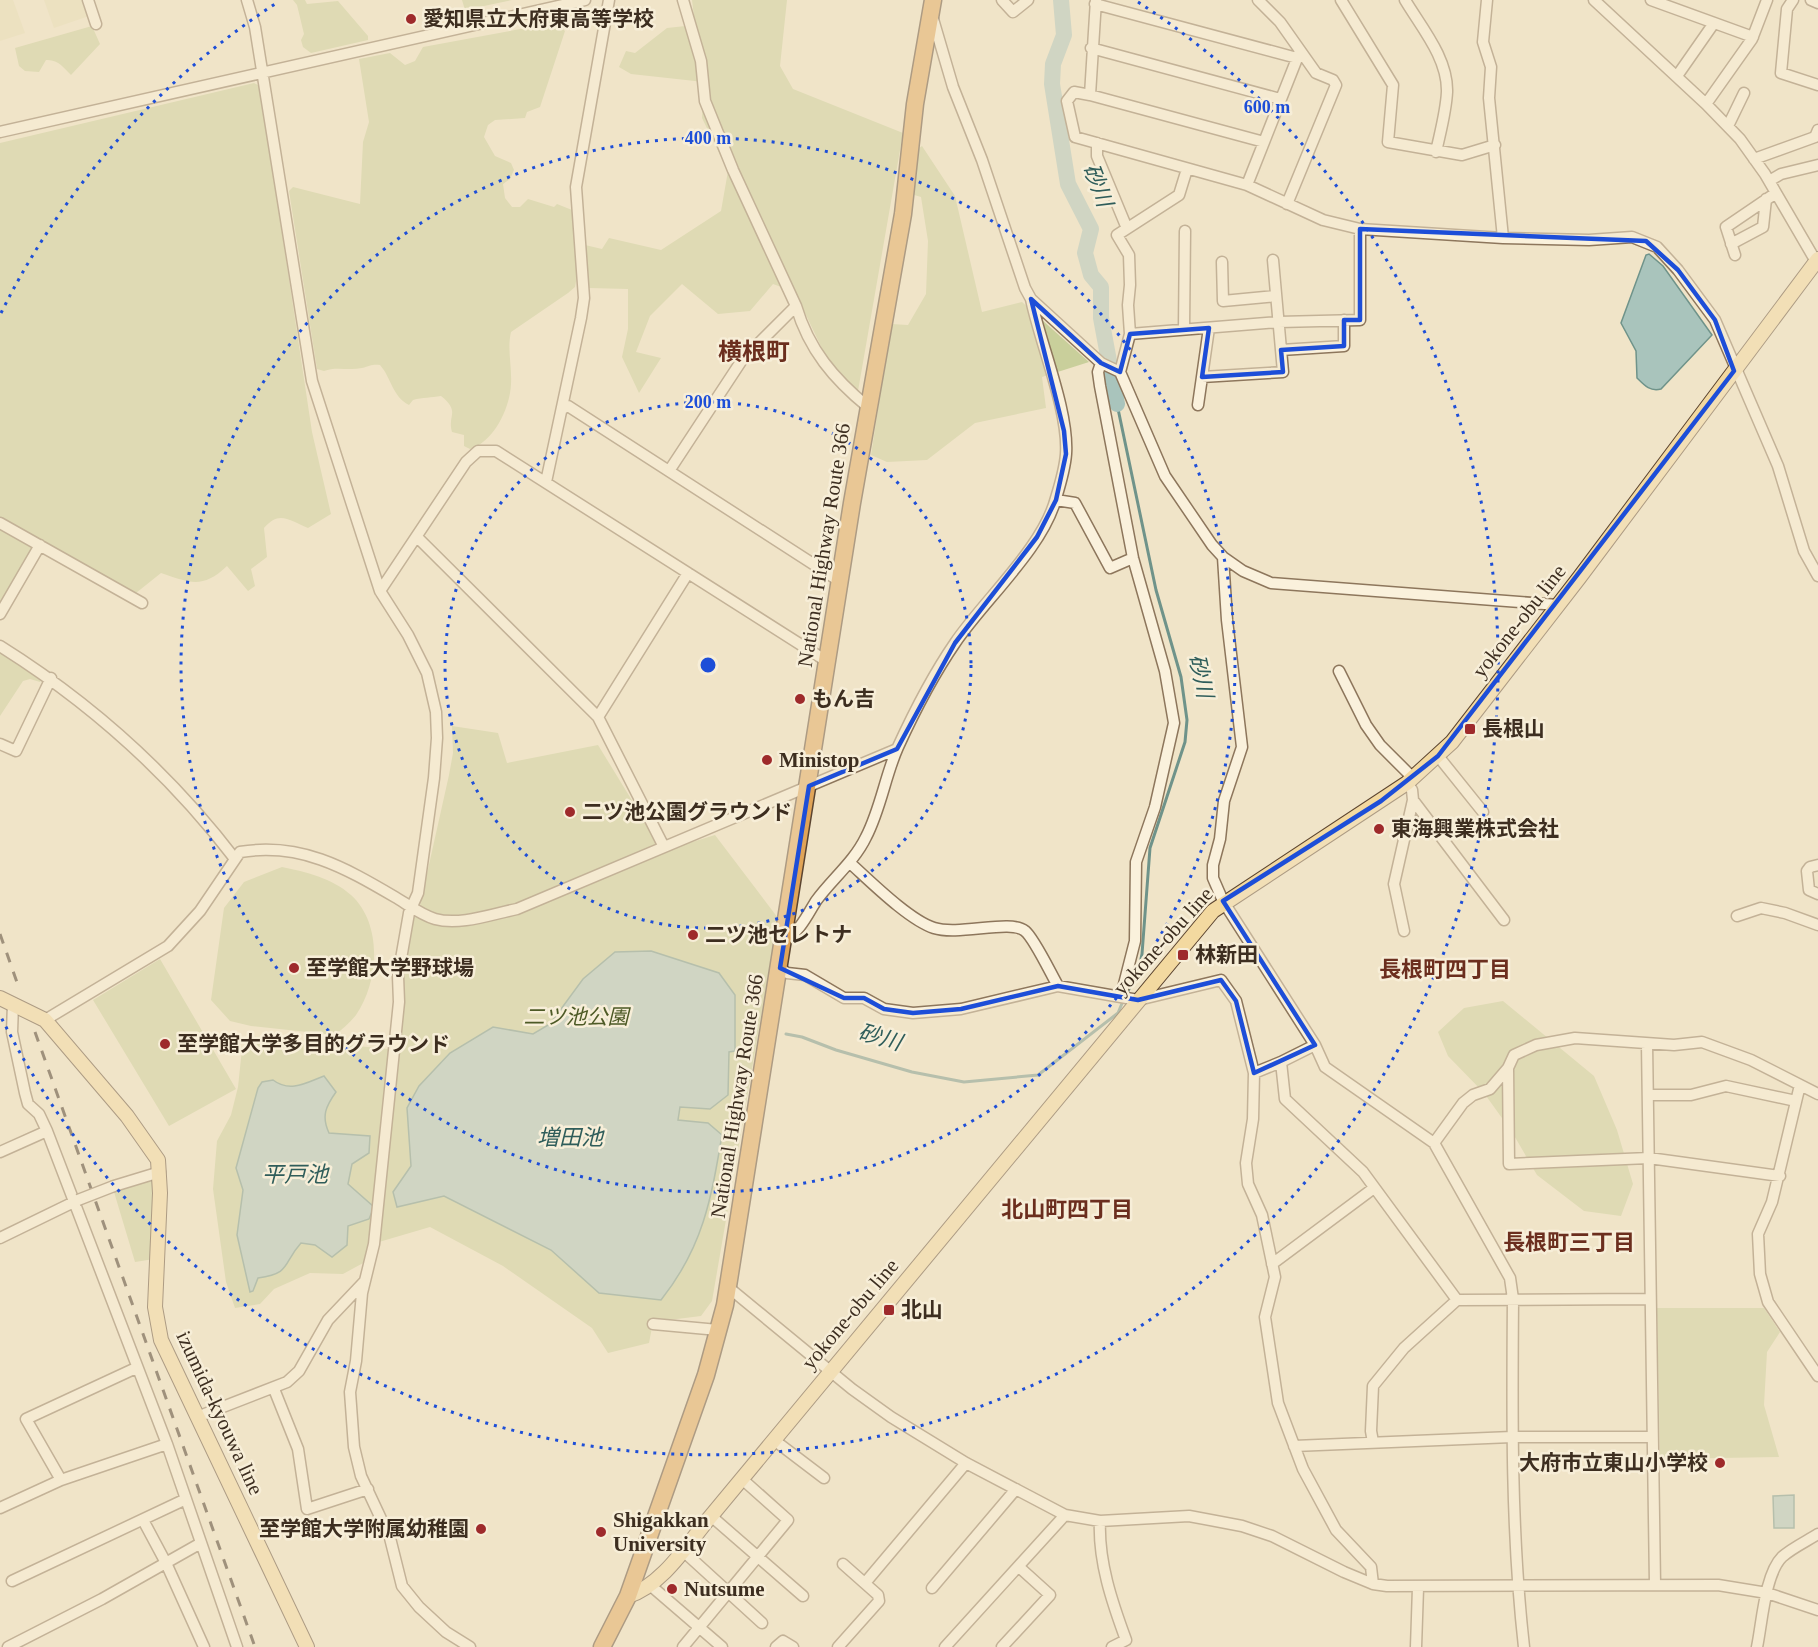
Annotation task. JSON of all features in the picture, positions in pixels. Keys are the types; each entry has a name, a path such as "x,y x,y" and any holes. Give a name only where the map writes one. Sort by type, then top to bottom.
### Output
{"highway":[{"name":"National Highway Route 366","path":"602,1647 628,1596 706,1375 728,1287 868,407 899,238 915,104 932,6"}],"main road":[{"name":"yokone-obu line","path":"628,1596 643,1591 682,1550 1138,1000 1223,901 1410,781 1438,756 1558,605 1817,262"},
{"name":"izumida-kyouwa line","path":"6,1001 45,1020 152,1148 160,1172 155,1307 161,1340 196,1418 308,1647"}],"street":[{"path":"88,0 96,24"},
{"path":"247,0 262,74 312,381 380,591 408,635 427,673 436,712 434,778 414,908 410,914 398,976 399,1002 382,1179 367,1279 362,1293 356,1361 350,1392 354,1447 362,1476 390,1538 402,1586 419,1607 446,1632 470,1647"},
{"path":"0,132 585,0"},
{"path":"546,482 564,408 584,298 576,187 609,0"},
{"path":"683,0 701,61 705,101 733,170 796,306 801,323 824,363 840,384 868,407"},
{"path":"1002,0 1013,12 1028,0"},
{"path":"1258,0 1280,22 1299,54 1316,73 1333,80 1336,85 1287,204"},
{"path":"1341,0 1393,84 1388,142 1436,152 1462,154 1495,145"},
{"path":"1405,0 1440,58 1445,73 1447,92 1436,152"},
{"path":"1487,0 1483,42 1491,67 1489,98 1503,238"},
{"path":"1594,0 1609,5 1728,126 1769,181 1817,262"},
{"path":"1651,0 1753,37"},
{"path":"1706,104 1753,37 1767,0"},
{"path":"1793,0 1787,9 1781,73 1818,85"},
{"path":"1811,0 1818,3"},
{"path":"1090,95 1095,2 1299,54"},
{"path":"784,938 794,934 824,891 850,863 877,815 897,748 955,643 1037,537 1056,500 1066,454 1064,431 1031,299 1025,288 982,160 952,87 932,6"},
{"path":"1677,76 1714,23"},
{"path":"1091,48 1280,99"},
{"path":"1246,185 1299,54"},
{"path":"1264,141 1090,95 1074,92 1067,101 1075,137 1246,185 1323,220 1360,229 1503,238 1589,240 1632,237 1657,247 1678,270 1715,320 1734,371 1778,466 1804,551 1818,576"},
{"path":"1728,126 1744,93"},
{"path":"1754,159 1815,137 1818,130"},
{"path":"1097,143 1097,156 1126,226"},
{"path":"1769,181 1780,174 1818,165"},
{"path":"1187,169 1179,195 1126,226 1117,235 1129,255 1130,334 1120,372 1172,490 1223,556 1243,572 1271,583 1558,605"},
{"path":"1766,200 1763,227 1733,250 1726,227 1776,193"},
{"path":"1130,334 1279,322 1360,320 1360,229"},
{"path":"1184,329 1185,231"},
{"path":"1202,377 1283,372 1273,260"},
{"path":"1222,262 1223,301 1276,296"},
{"path":"1031,299 1103,364 1120,372"},
{"path":"669,471 742,360 796,306"},
{"path":"1281,350 1344,346 1344,320"},
{"path":"1198,405 1209,327"},
{"path":"1103,364 1098,372 1100,386 1133,558 1165,671 1174,723 1155,807 1136,862 1135,941 1121,996"},
{"path":"564,408 568,406 841,582"},
{"path":"380,591 466,462 478,451 496,452 828,662"},
{"path":"1056,500 1075,503 1110,568 1133,558"},
{"path":"0,523 142,603"},
{"path":"417,537 598,717 664,847"},
{"path":"0,614 40,545"},
{"path":"1223,556 1227,620 1242,747 1224,801 1220,839 1213,865 1213,878 1223,901 1315,1045 1325,1067 1434,1143 1510,1278 1517,1584 1524,1647"},
{"path":"598,717 688,573"},
{"path":"0,646 51,678 157,769 235,859"},
{"path":"1339,671 1366,725 1410,781 1413,800 1394,884 1404,931"},
{"path":"0,744 16,751 51,678"},
{"path":"45,1020 168,946 200,911 240,852 287,849 341,867 435,919 457,920 517,909 897,748"},
{"path":"1438,756 1483,812"},
{"path":"1413,800 1504,920"},
{"path":"850,863 879,890 930,926 950,931 980,930 1009,924 1026,931 1058,986"},
{"path":"1818,865 1810,867 1807,872 1809,890 1818,894"},
{"path":"1737,916 1761,908 1785,913 1818,925"},
{"path":"780,968 787,973 805,975 844,998 864,998 884,1009 912,1012 961,1009 1058,986 1138,1000 1221,980 1236,1001 1254,1073 1253,1119 1246,1163 1248,1184 1262,1215 1275,1277 1265,1317 1278,1403 1294,1446 1336,1530 1371,1567 1373,1584"},
{"path":"6,1001 28,1104 39,1113 48,1131 76,1201 136,1368 167,1444 237,1647"},
{"path":"1434,1143 1462,1103 1473,1095 1490,1089 1508,1068 1514,1055 1536,1045 1575,1038 1647,1044 1702,1042 1751,1059 1818,1094"},
{"path":"1647,1044 1655,1584"},
{"path":"1254,1073 1315,1045"},
{"path":"1281,1062 1285,1099 1363,1172 1457,1300"},
{"path":"1508,1068 1509,1164 1649,1158 1780,1176"},
{"path":"1800,1085 1780,1176 1758,1234 1760,1274 1768,1302 1818,1376"},
{"path":"1648,1095 1691,1095 1726,1086 1796,1101"},
{"path":"0,1152 48,1131"},
{"path":"0,1238 76,1201 160,1172"},
{"path":"1272,1264 1374,1188"},
{"path":"196,1418 287,1382 299,1371 328,1320 367,1279"},
{"path":"728,1287 830,1371 891,1417 966,1463 1065,1515 1100,1521 1176,1515 1242,1526 1272,1536 1373,1584 1418,1588 1517,1584 1718,1585 1767,1593 1818,1610"},
{"path":"1373,1442 1371,1431 1372,1386 1404,1348 1457,1300 1649,1299"},
{"path":"653,1324 718,1330"},
{"path":"61,1480 26,1419 136,1368"},
{"path":"274,1389 298,1449 307,1509 368,1489"},
{"path":"1294,1446 1512,1437 1652,1437"},
{"path":"774,1440 824,1478"},
{"path":"0,1508 61,1480 167,1444"},
{"path":"865,1583 966,1463"},
{"path":"683,1647 788,1520 742,1479"},
{"path":"932,1588 1016,1489"},
{"path":"12,1581 186,1499"},
{"path":"945,1647 1065,1515"},
{"path":"711,1516 803,1596"},
{"path":"143,1520 166,1563 204,1647"},
{"path":"1100,1521 1100,1551 1115,1610 1126,1640 1112,1647"},
{"path":"1758,1647 1767,1593 1775,1568 1782,1557 1818,1534"},
{"path":"8,1647 102,1599 201,1543"},
{"path":"682,1550 762,1623"},
{"path":"838,1647 879,1601 878,1595 843,1564"},
{"path":"1002,1647 1050,1594 1019,1568"},
{"path":"650,1585 722,1647"},
{"path":"1416,1647 1418,1588"},
{"path":"776,1647 783,1641 792,1647"}],"highlighted area":[{"path":"1360,229 1646,241 1678,270 1715,320 1734,371 1438,756 1381,801 1223,901 1315,1045 1254,1073 1236,1001 1221,980 1138,1000 1058,986 961,1009 913,1013 884,1009 864,998 844,998 780,968 809,786 897,749 955,643 1037,537 1056,500 1066,454 1064,431 1031,299 1101,363 1120,372 1130,334 1209,328 1202,377 1283,372 1281,350 1344,346 1344,320 1360,320"}],"shaded area":[{"path":"0,0 13,0 25,33 0,41"},
{"path":"44,0 83,0 89,16 54,28"}],"green space":[{"path":"293,0 305,0 307,4 338,1 368,36 368,40 311,53 303,47 301,40 304,34 297,5"},
{"path":"462,0 512,0 465,10"},
{"path":"692,0 787,0 780,66 793,89 903,133 858,391 827,359 795,292 773,284 750,311 718,314 682,284 650,316 636,352 661,358 639,393 622,357 628,329 628,289 589,288 585,245 602,249 609,238 661,250 721,211 728,171 702,118 704,82 631,74 619,67 626,51 635,53 667,28 695,25"},
{"path":"549,18 565,31 540,107 527,112 525,118 495,120 488,125 484,137 495,156 511,163 514,170 510,179 503,184 505,198 512,207 520,207 528,199 554,207 557,204 572,210 577,276 575,287 511,332 509,345 511,384 508,403 493,432 479,445 470,449 464,446 464,435 452,432 452,410 441,396 420,398 413,400 409,405 399,397 380,365 357,369 324,371 317,369 289,191 293,187 360,204 363,142 369,122 359,59 390,53 405,65 415,61 423,47 537,26 542,20"},
{"path":"92,26 100,44 71,75 60,64 50,60 46,60 39,72 25,71 19,66 15,48"},
{"path":"254,83 260,86 312,432 331,514 308,528 284,518 275,519 269,523 264,528 267,557 251,569 255,586 248,591 227,566 211,578 196,582 161,573 136,593 40,540 0,610 0,143"},
{"path":"922,146 955,196 982,312 1022,302 1089,362 1042,377 1046,408 975,423 927,460 887,462 871,455 891,324 908,325 926,294 928,241 921,197 911,194 918,149"},
{"path":"0,649 42,678 40,682 30,679 23,681 0,716"},
{"name":"二ツ池公園","path":"452,726 498,733 507,763 598,745 663,851 715,835 778,918 712,1301 701,1316 653,1322 649,1343 608,1353 592,1328 503,1266 430,1227 379,1242 365,1262 343,1274 310,1273 274,1289 260,1304 235,1308 226,1282 213,1189 217,1141 231,1115 238,1087 242,1049 255,1036 388,1049 407,916 418,914 453,753"},
{"name":"至学館大学野球場","path":"282,867 318,876 336,884 351,895 369,921 374,954 369,986 364,1002 356,1015 335,1035 251,1026 230,1021 211,1000 224,908 244,882"},
{"name":"至学館大学多目的グラウンド","path":"160,959 236,1089 169,1126 93,1000"},
{"path":"1503,1001 1594,1076 1617,1130 1633,1184 1621,1216 1584,1211 1537,1175 1512,1132 1484,1093 1448,1056 1438,1032 1464,1008"},
{"path":"158,1176 154,1259 135,1262 114,1192"},
{"path":"1657,1308 1764,1308 1780,1332 1767,1352 1764,1405 1779,1457 1660,1459"}],"water":[{"path":"1649,254 1663,266 1712,335 1661,389 1657,390 1648,387 1637,378 1636,351 1621,323 1646,255"},
{"name":"増田池","path":"651,951 719,973 735,995 735,1051 729,1052 728,1095 710,1109 680,1107 678,1120 708,1123 722,1135 709,1202 696,1242 687,1261 661,1300 599,1293 551,1250 444,1196 397,1207 393,1192 411,1166 407,1108 419,1086 450,1053 493,1027 533,1034 550,1024 583,979 615,952"},
{"name":"平戸池","path":"324,1076 336,1092 325,1116 329,1133 370,1136 369,1153 352,1164 348,1184 374,1207 369,1219 348,1226 347,1245 332,1257 315,1245 301,1243 282,1270 258,1278 253,1291 250,1292 237,1235 243,1190 236,1168 258,1088 262,1082 273,1080 286,1086 298,1086"},
{"path":"1794,1495 1794,1528 1774,1528 1773,1496"}],"waterway":[{"name":"砂川","path":"1061,0 1064,35 1053,64 1052,84 1068,184 1091,229 1085,253 1091,275 1101,287 1101,318 1117,404"},
{"name":"砂川","path":"1117,404 1156,590 1181,677 1187,720 1185,742 1150,848 1142,954 1139,968 1126,995"},
{"name":"砂川","path":"786,1034 912,1072 964,1082 1038,1075 1118,1013 1123,1001"}],"railway":[{"path":"0,934 19,988"},
{"path":"35,1032 255,1647"}],"place":[{"name":"愛知県立大府東高等学校","path":"411,19"},
{"name":"もん吉","path":"800,699"},
{"name":"長根山","path":"1470,729"},
{"name":"Ministop","path":"767,760"},
{"name":"二ツ池公園グラウンド","path":"570,812"},
{"name":"東海興業株式会社","path":"1379,829"},
{"name":"二ツ池セレトナ","path":"693,935"},
{"name":"林新田","path":"1183,955"},
{"name":"至学館大学野球場","path":"294,968"},
{"name":"至学館大学多目的グラウンド","path":"165,1044"},
{"name":"北山","path":"889,1310"},
{"name":"大府市立東山小学校","path":"1720,1463"},
{"name":"至学館大学附属幼稚園","path":"481,1529"},
{"name":"Shigakkan University","path":"601,1532"},
{"name":"Nutsume","path":"672,1589"}],"district":[{"name":"横根町","path":"754,352"},
{"name":"長根町四丁目","path":"1445,969"},
{"name":"北山町四丁目","path":"1067,1209"},
{"name":"長根町三丁目","path":"1569,1242"}]}
